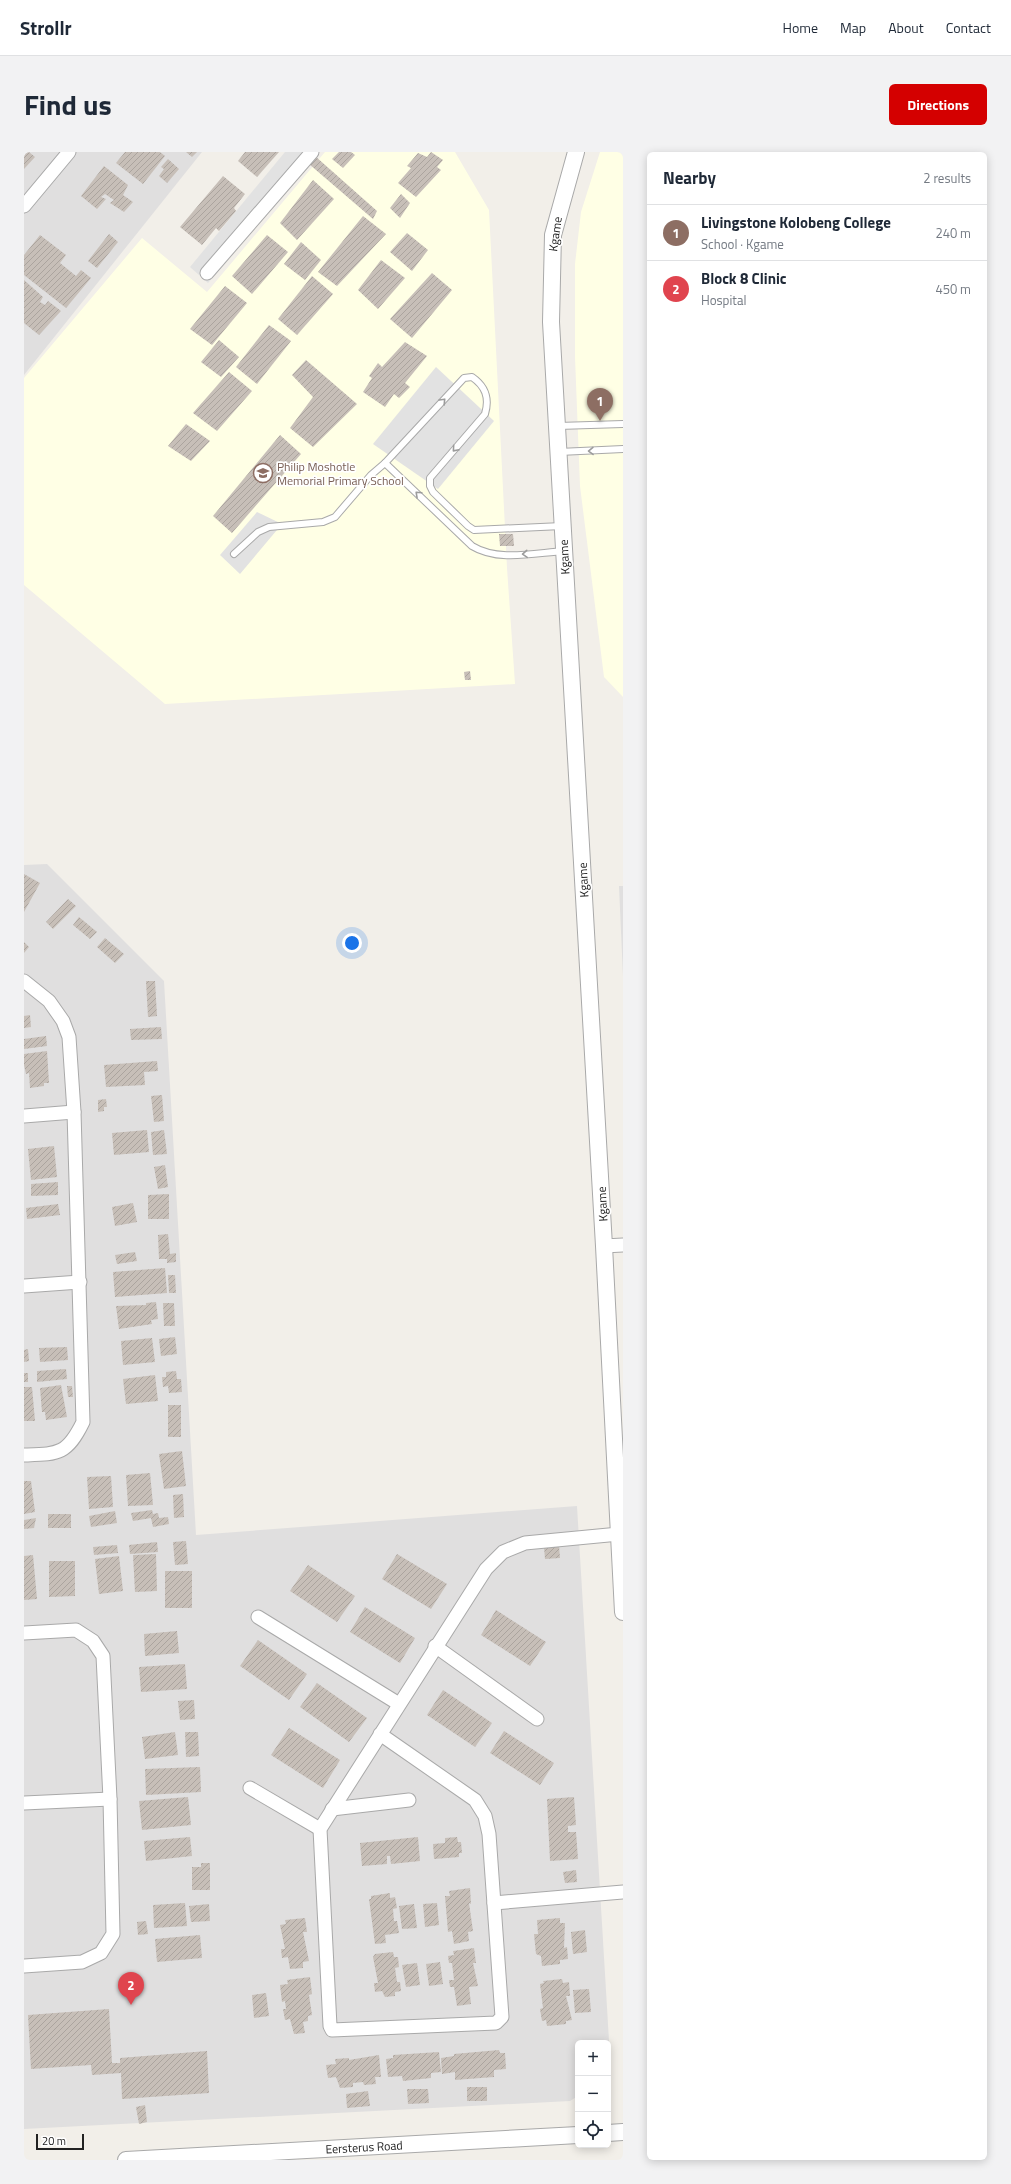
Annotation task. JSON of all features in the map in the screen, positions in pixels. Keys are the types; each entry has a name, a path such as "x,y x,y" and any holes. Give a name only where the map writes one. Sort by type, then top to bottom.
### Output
{"street":[{"path":"24,206 69,152"},
{"path":"207,273 312,152"},
{"name":"Kgame","path":"576,152 553,235 551,322 604,1246 623,1612"},
{"path":"24,981 49,1001 63,1021 69,1037 74,1112 83,1422 74,1441 55,1454 24,1455"},
{"path":"24,1116 74,1112"},
{"path":"604,1246 623,1245"},
{"path":"24,1286 80,1282"},
{"path":"380,1734 475,1800 485,1816 489,1834 502,2017 496,2022 332,2030 330,2026 320,1829 435,1646 486,1569 503,1552 525,1543 619,1534"},
{"path":"258,1618 399,1704"},
{"path":"24,1633 76,1630 93,1641 103,1656 110,1799 112,1934 101,1953 82,1962 24,1966"},
{"path":"435,1646 537,1719"},
{"path":"250,1788 320,1829"},
{"path":"24,1803 110,1799"},
{"path":"332,1809 409,1800"},
{"path":"494,1903 623,1892"},
{"path":"611,2133 623,2132"},
{"name":"Eersterus Road","path":"126,2160 187,2158 575,2135"}],"lane":[{"path":"234,554 258,532 269,527 323,522 335,517 371,475 385,463 464,378 472,377 482,384 486,394 487,406 485,414 430,478 430,486 433,492 474,530 562,526"},
{"path":"557,426 623,424"},
{"path":"558,452 623,449"},
{"path":"385,463 472,546 481,551 490,555 564,551"}],"shaded area":[{"path":"24,152 202,152 24,375"},
{"path":"285,152 319,152 208,283 190,267"},
{"name":"Philip Moshotle Memorial Primary School","path":"325,152 455,152 489,210 507,568 515,684 165,704 24,585 24,378 142,238 207,292"},
{"path":"600,152 623,152 623,697 604,677 580,486 575,357 575,264 581,212"},
{"path":"436,367 494,421 438,489 373,444"},
{"path":"257,512 282,524 240,574 220,555"},
{"path":"47,864 164,981 196,1535 577,1506 609,2040 575,2040 575,2098 570,2101 24,2129 24,865"},
{"path":"619,886 623,886 623,976"}],"building":[{"path":"24,152 29,152 35,157 24,169"},
{"path":"125,152 160,152 165,156 143,184 116,163"},
{"path":"186,152 197,152 192,157"},
{"path":"245,152 279,152 257,177 238,161"},
{"path":"339,152 351,152 355,155 343,168 332,159"},
{"path":"431,152 443,160 437,167 441,170 416,197 398,183 411,168 407,166 418,153 427,157"},
{"path":"315,156 377,211 373,219 309,164"},
{"path":"168,159 179,169 167,183 159,176 164,169 161,167"},
{"path":"104,166 128,185 123,195 133,202 124,212 110,203 114,200 105,194 101,197 106,199 97,209 81,196"},
{"path":"223,176 245,194 234,208 236,211 219,231 216,228 202,245 180,227"},
{"path":"313,180 334,199 297,240 280,223"},
{"path":"401,194 410,203 400,218 390,208"},
{"path":"363,216 386,234 337,286 318,272"},
{"path":"407,233 428,250 412,271 390,252"},
{"path":"109,234 118,242 97,268 88,261"},
{"path":"40,235 66,255 60,263 76,276 81,270 91,278 66,308 24,275 24,255"},
{"path":"267,235 288,252 252,294 232,276"},
{"path":"301,242 321,260 305,280 284,264"},
{"path":"381,260 405,278 378,309 358,290"},
{"path":"432,273 452,290 412,338 390,319"},
{"path":"312,276 333,294 297,335 278,319"},
{"path":"24,280 43,297 40,302 45,305 48,301 61,311 39,335 24,323"},
{"path":"225,286 247,303 212,345 190,329"},
{"path":"269,325 291,341 257,384 236,367"},
{"path":"219,340 239,357 221,377 201,362"},
{"path":"405,342 427,356 405,383 410,387 399,398 394,394 385,407 363,392 372,378 369,376 378,363 382,367"},
{"path":"306,360 357,404 313,447 290,428 313,397 292,375"},
{"path":"229,372 252,391 217,431 193,413"},
{"path":"186,424 210,441 191,461 168,446"},
{"path":"280,435 301,454 232,533 213,516"},
{"path":"499,534 513,534 514,546 500,546"},
{"path":"470,671 471,680 465,680 464,672"},
{"path":"24,874 40,883 24,912"},
{"path":"68,899 76,906 53,929 46,922"},
{"path":"79,917 97,932 90,939 73,925"},
{"path":"105,938 124,954 115,963 97,947"},
{"path":"24,942 29,947 24,953"},
{"path":"146,981 155,981 157,1016 148,1017"},
{"path":"30,1015 31,1027 24,1028 24,1016"},
{"path":"161,1027 162,1039 131,1040 130,1029"},
{"path":"46,1036 47,1046 24,1049 24,1039"},
{"path":"47,1051 49,1083 44,1083 44,1086 30,1088 29,1073 26,1074 24,1065 24,1054"},
{"path":"157,1061 158,1071 144,1072 145,1085 106,1087 104,1065"},
{"path":"162,1095 164,1121 154,1122 151,1096"},
{"path":"106,1099 107,1107 104,1107 104,1111 98,1112 98,1100"},
{"path":"147,1130 149,1152 114,1155 112,1133"},
{"path":"164,1130 167,1154 153,1155 151,1132"},
{"path":"54,1146 57,1177 31,1180 28,1149"},
{"path":"165,1165 168,1187 158,1189 154,1167"},
{"path":"58,1182 58,1195 31,1196 31,1184"},
{"path":"169,1194 169,1219 148,1219 148,1195"},
{"path":"133,1203 137,1222 115,1226 112,1207"},
{"path":"58,1204 60,1215 27,1219 26,1208"},
{"path":"168,1234 170,1254 176,1253 176,1262 167,1263 167,1259 159,1259 158,1235"},
{"path":"135,1252 137,1261 117,1264 115,1255"},
{"path":"165,1268 167,1293 115,1297 113,1272"},
{"path":"168,1275 175,1275 176,1293 169,1293"},
{"path":"156,1302 158,1319 151,1320 152,1324 119,1329 116,1306 146,1305 146,1303"},
{"path":"163,1303 174,1303 175,1326 164,1326"},
{"path":"175,1337 177,1354 161,1356 159,1339"},
{"path":"152,1338 155,1362 123,1365 121,1341"},
{"path":"67,1347 68,1360 40,1362 39,1348"},
{"path":"28,1349 29,1361 24,1362 24,1350"},
{"path":"66,1369 67,1379 37,1382 37,1371"},
{"path":"176,1371 177,1379 181,1379 182,1392 169,1393 168,1386 163,1387 162,1377 166,1377 166,1372"},
{"path":"24,1373 28,1373 28,1382 24,1382"},
{"path":"155,1375 158,1401 126,1404 123,1379"},
{"path":"61,1385 67,1417 46,1420 45,1412 42,1412 40,1388"},
{"path":"67,1386 72,1386 73,1397 68,1397"},
{"path":"24,1387 32,1387 35,1421 24,1421"},
{"path":"168,1405 181,1405 181,1437 168,1437"},
{"path":"182,1451 186,1486 164,1489 159,1454"},
{"path":"150,1473 153,1505 128,1506 126,1475"},
{"path":"111,1476 113,1507 89,1509 87,1477"},
{"path":"24,1481 31,1481 35,1512 24,1514"},
{"path":"183,1494 184,1517 174,1518 173,1495"},
{"path":"152,1510 153,1514 158,1513 159,1518 168,1517 169,1524 153,1527 151,1518 133,1521 131,1513"},
{"path":"115,1511 117,1523 91,1527 89,1516"},
{"path":"48,1514 71,1514 71,1528 48,1528"},
{"path":"36,1518 34,1528 24,1529 24,1520"},
{"path":"186,1541 188,1564 175,1565 173,1542"},
{"path":"157,1542 158,1552 130,1554 129,1545"},
{"path":"117,1545 118,1553 94,1555 93,1547"},
{"path":"559,1546 560,1558 545,1559 544,1547"},
{"path":"156,1554 157,1591 135,1592 133,1555"},
{"path":"397,1554 447,1584 431,1609 382,1579"},
{"path":"33,1555 37,1599 24,1600 24,1556"},
{"path":"119,1556 123,1591 99,1594 95,1559"},
{"path":"49,1561 75,1561 75,1596 49,1597"},
{"path":"308,1565 355,1596 337,1622 290,1591"},
{"path":"165,1571 192,1571 192,1608 165,1608"},
{"path":"365,1607 415,1638 400,1663 350,1632"},
{"path":"496,1610 546,1642 530,1666 481,1635"},
{"path":"177,1631 179,1653 145,1656 144,1634"},
{"path":"258,1640 307,1674 289,1700 240,1666"},
{"path":"185,1664 187,1689 141,1692 139,1667"},
{"path":"317,1683 367,1718 349,1742 300,1707"},
{"path":"443,1690 492,1723 475,1747 427,1715"},
{"path":"194,1700 195,1719 180,1720 178,1701"},
{"path":"289,1728 340,1760 323,1788 271,1755"},
{"path":"504,1731 554,1763 540,1785 490,1753"},
{"path":"175,1732 178,1755 145,1759 142,1737"},
{"path":"185,1732 198,1732 199,1756 186,1757"},
{"path":"200,1767 201,1792 146,1795 145,1769"},
{"path":"188,1797 191,1825 142,1830 139,1801"},
{"path":"574,1797 576,1825 568,1826 568,1832 576,1832 578,1859 550,1861 547,1799"},
{"path":"190,1837 192,1856 146,1861 144,1841"},
{"path":"418,1837 420,1861 391,1864 390,1856 387,1856 387,1864 362,1866 360,1843"},
{"path":"457,1837 458,1842 461,1842 462,1853 459,1853 459,1857 434,1859 433,1844 445,1843 445,1838"},
{"path":"201,1863 210,1863 210,1890 192,1890 192,1867 201,1867"},
{"path":"576,1870 577,1882 565,1883 563,1872"},
{"path":"470,1888 471,1904 469,1903 473,1931 468,1932 469,1941 454,1944 452,1931 448,1932 445,1896 450,1896 449,1891"},
{"path":"390,1893 390,1898 395,1897 397,1908 393,1909 394,1921 397,1921 399,1933 385,1935 386,1943 375,1944 369,1899 371,1899 371,1896"},
{"path":"185,1903 187,1926 154,1928 153,1905"},
{"path":"437,1903 439,1925 425,1927 423,1904"},
{"path":"209,1904 210,1921 191,1922 189,1906"},
{"path":"414,1904 417,1928 402,1929 399,1906"},
{"path":"305,1918 307,1932 303,1932 309,1961 303,1962 303,1968 290,1969 288,1957 282,1958 281,1949 285,1949 280,1925 286,1924 285,1920"},
{"path":"560,1918 560,1923 565,1923 564,1948 567,1947 568,1959 560,1960 560,1964 542,1966 541,1956 536,1954 534,1934 538,1934 537,1920"},
{"path":"146,1921 148,1934 138,1935 137,1922"},
{"path":"585,1930 587,1952 573,1954 571,1932"},
{"path":"200,1935 202,1958 157,1962 155,1939"},
{"path":"474,1948 476,1963 473,1963 478,1986 469,1987 471,2004 457,2006 454,1987 450,1987 449,1980 454,1980 452,1963 449,1963 448,1956 454,1955 453,1951"},
{"path":"393,1952 394,1957 398,1957 399,1967 395,1968 397,1982 400,1982 401,1991 395,1992 395,1996 385,1997 382,1991 375,1992 374,1983 378,1983 373,1957 375,1954"},
{"path":"440,1962 443,1984 429,1986 426,1964"},
{"path":"417,1963 420,1985 406,1987 402,1965"},
{"path":"310,1977 312,1994 309,1995 312,2015 308,2016 308,2021 303,2022 305,2033 294,2034 290,2019 285,2020 283,2009 286,2009 285,2001 282,2002 280,1985 288,1984 287,1980"},
{"path":"562,1979 563,1983 569,1982 570,1996 566,1996 572,2020 566,2021 566,2024 547,2026 546,2020 542,2021 540,2009 543,2008 540,1984 544,1983 543,1981"},
{"path":"589,1989 591,2012 575,2013 573,1990"},
{"path":"266,1993 269,2016 254,2018 252,1995"},
{"path":"109,2009 112,2063 120,2063 120,2058 207,2051 209,2093 122,2099 121,2073 92,2075 91,2065 31,2069 28,2015"},
{"path":"499,2050 500,2053 505,2053 506,2069 494,2070 494,2077 455,2080 455,2072 442,2074 441,2058 454,2056 454,2054"},
{"path":"439,2052 441,2072 431,2073 431,2078 403,2081 402,2076 388,2077 386,2059 393,2058 393,2055"},
{"path":"379,2055 381,2077 375,2077 376,2084 364,2085 363,2082 353,2083 353,2087 340,2088 336,2077 328,2078 326,2065 336,2064 335,2059 349,2058 349,2060"},
{"path":"467,2087 487,2087 487,2101 467,2101"},
{"path":"407,2089 428,2089 429,2103 408,2104"},
{"path":"368,2091 370,2106 347,2108 346,2094"},
{"path":"145,2105 147,2122 139,2124 136,2107"}],"place":[{"name":"Livingstone Kolobeng College","path":"600,421"},
{"name":"Philip Moshotle Memorial Primary School","path":"263,473"},
{"name":"Block 8 Clinic","path":"131,2005"}]}
